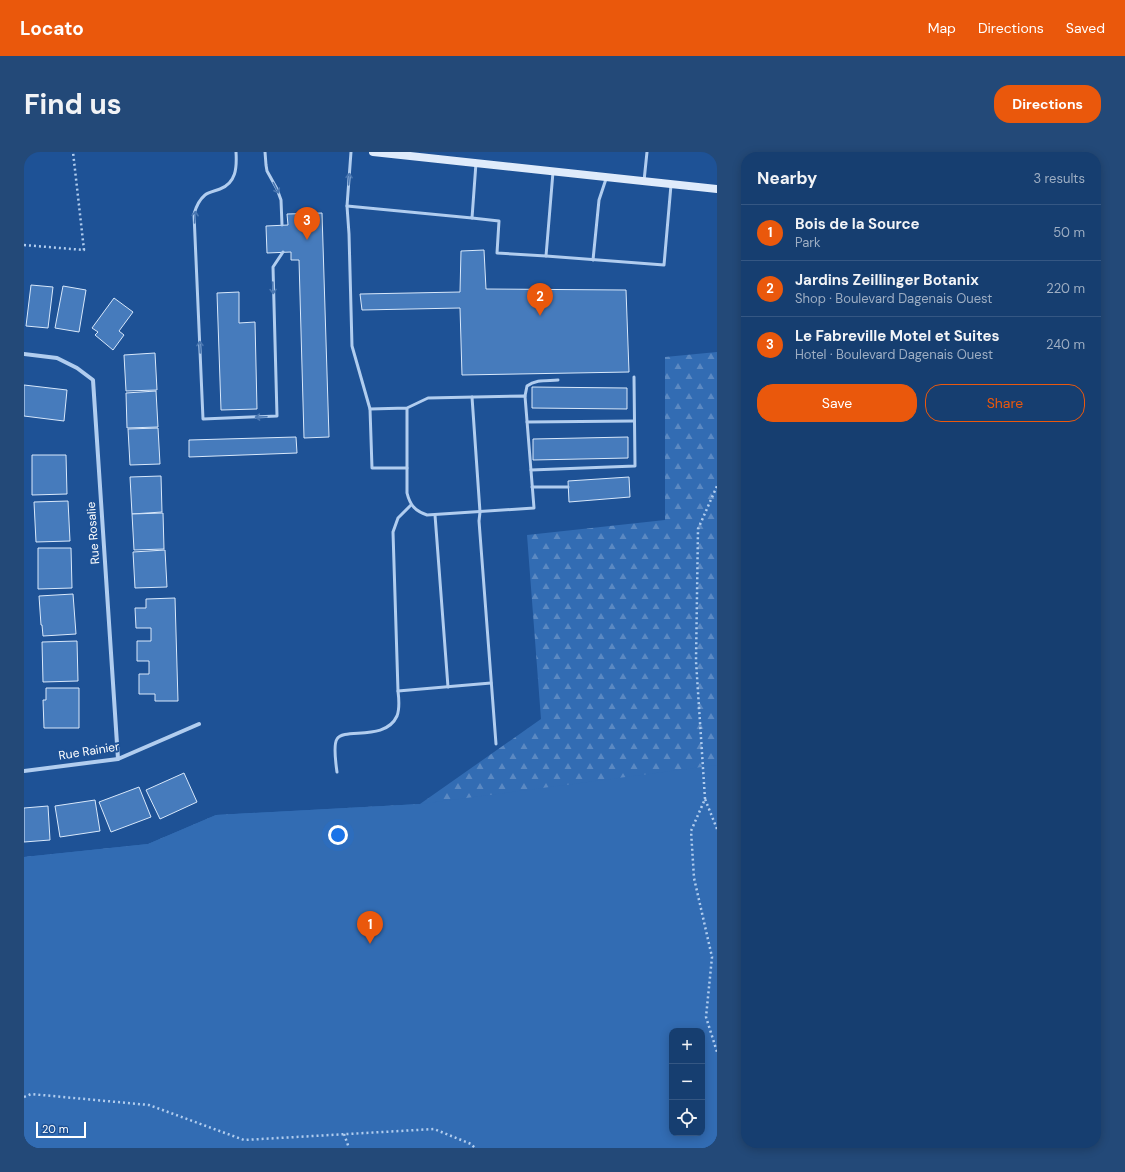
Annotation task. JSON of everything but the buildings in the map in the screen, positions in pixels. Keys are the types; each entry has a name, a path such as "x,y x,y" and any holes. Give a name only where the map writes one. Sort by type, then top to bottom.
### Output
{"main road":[{"path":"373,152 717,189"}],"street":[{"name":"Rue Rosalie","path":"24,354 57,358 77,368 93,380 118,759"},
{"name":"Rue Rainier","path":"24,771 118,759 199,724"}],"lane":[{"path":"236,152 235,176 231,182 227,186 205,195 200,201 194,214 204,419 277,416 273,267 283,252"},
{"path":"265,152 267,171 281,200 282,225"},
{"path":"351,152 347,206 352,346 370,409 372,468 407,468"},
{"path":"644,181 647,152"},
{"path":"472,218 476,163"},
{"path":"546,256 553,171"},
{"path":"593,260 599,200 607,177"},
{"path":"347,206 499,221 496,253 664,265 671,184"},
{"path":"531,470 635,466 634,378"},
{"path":"407,408 407,493 411,505 415,510 422,514 435,515 534,508 525,396 527,386 530,384 558,380"},
{"path":"370,409 407,408 428,398 525,396"},
{"path":"472,397 480,512 479,521 496,744"},
{"path":"527,422 634,421"},
{"path":"532,487 568,487"},
{"path":"337,772 337,738 340,735 370,733 380,730 389,725 397,715 399,708 393,532 398,518 411,505"},
{"path":"435,515 448,687"},
{"path":"398,691 491,683"}],"path":[{"path":"24,245 84,250 72,152"},
{"path":"717,486 698,529 696,661 706,799 717,829"},
{"path":"706,799 691,831 694,878 712,957 706,1017 717,1052"},
{"path":"24,1097 30,1094 149,1105 244,1140 434,1128 471,1144 474,1148"},
{"path":"344,1134 349,1148"}],"green space":[{"path":"717,352 717,1148 24,1148 24,857 148,844 216,815 420,804 541,719 527,535 665,520 665,357"},
{"path":"717,765 717,1148 24,1148 24,857 148,844 216,815 420,804"}],"place":[{"name":"Le Fabreville Motel et Suites","path":"307,240"},
{"name":"Jardins Zeillinger Botanix","path":"540,316"},
{"name":"Bois de la Source","path":"370,944"}]}
